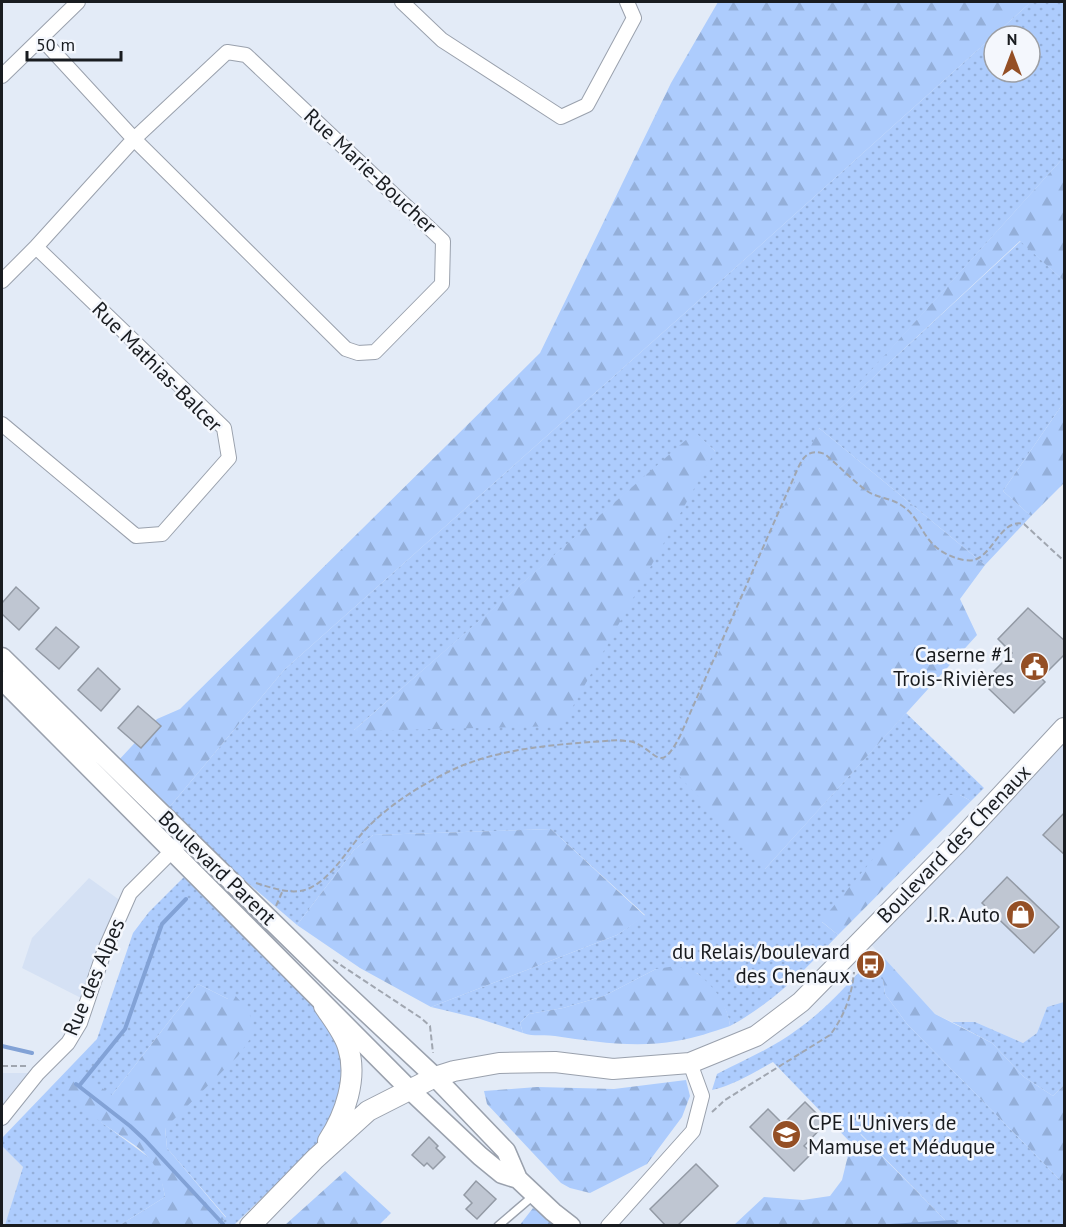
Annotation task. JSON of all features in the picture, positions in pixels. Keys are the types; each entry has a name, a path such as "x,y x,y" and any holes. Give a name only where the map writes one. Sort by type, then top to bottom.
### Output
{"main road":[{"name":"Boulevard des Chenaux","path":"250,1226 315,1159 368,1111 435,1077 454,1071 500,1063 555,1062 613,1069 690,1063 756,1036 801,1002 959,841 1065,728"},
{"path":"315,1159 330,1138 348,1099 351,1070 348,1045 324,1006"}],"street":[{"path":"2,76 78,2"},
{"path":"402,2 442,40 561,117 587,105 634,18 627,2"},
{"name":"Rue Marie-Boucher","path":"2,281 134,139 227,52 246,55 443,241 442,284 375,352 358,353 346,349 134,139 41,38"},
{"name":"Rue Mathias-Balcer","path":"2,424 136,536 162,534 229,458 224,428 36,247"},
{"name":"Boulevard Parent","path":"2,657 435,1077 506,1151 518,1179"},
{"name":"Boulevard Parent","path":"2,680 409,1089 480,1156 502,1174 518,1179"},
{"name":"Rue des Alpes","path":"2,1118 45,1066 68,1043 80,1023 104,952 130,893 186,837"},
{"path":"608,1226 693,1131 702,1096 690,1063"},
{"path":"518,1179 571,1226"}],"lane":[{"path":"498,1226 535,1194"}],"path":[{"path":"251,881 283,890 310,888 323,880 368,828 396,803 438,777 463,765 489,757 528,749 619,740 633,742 659,758 667,756 680,736 798,468 809,453 825,454 868,492 902,505 932,545 946,555 961,560 975,560 986,553 1010,525 1020,523 1030,529 1065,561"},
{"path":"693,1131 725,1100 830,1035 840,1022 848,1002 856,947"},
{"path":"310,958 335,960 430,1026 435,1077"},
{"path":"2,1066 45,1066"}],"shaded area":[{"path":"1064,728 1064,1003 1047,1007 1037,1033 1023,1043 975,1022 952,1022 935,1014 865,938"},
{"path":"89,878 125,904 83,999 22,968 32,938"},
{"path":"2,1073 38,1073 2,1118"},
{"path":"2,1146 23,1167 5,1226 2,1225"}],"green space":[{"path":"718,2 1031,2 1007,24 982,24 982,46 284,670 167,810 117,762 157,719 180,709 540,353 671,83"},
{"path":"1031,2 1064,2 1064,157 826,421 1021,241 1064,281 1064,402 1003,491 1031,516 985,565 819,428 765,869 906,713 984,788 971,801 960,795 822,922 838,935 801,973 760,1007 730,1026 722,1003 697,973 656,969 604,996 563,1008 529,1014 520,1023 523,1033 477,1018 431,1007 617,935 645,915 551,829 373,835 354,850 297,925 167,810 284,670 982,46 982,84 1042,84 1042,24 1007,24","holes":["695,433 715,451 354,731"]},
{"path":"1064,157 1064,281 1020,241 819,428"},
{"path":"1064,402 1064,483 1031,516 1003,491"},
{"path":"819,428 985,565 960,599 977,635 765,869 680,777 676,748"},
{"path":"695,432 715,451 562,726 353,731"},
{"path":"939,795 960,795 971,801 838,935 821,921 915,809"},
{"path":"551,829 645,916 617,935 431,1007 360,968 297,925 354,850 373,835"},
{"path":"186,875 318,1006 338,1048 342,1069 340,1101 323,1138 234,1225 217,1225 226,1217 167,1148 165,1127 186,1105 228,999 198,984 112,1095 101,1122 151,1159 161,1176 165,1197 120,1225 5,1225 23,1167 2,1146 2,1138 97,1039 133,933 149,912"},
{"path":"878,952 885,959 873,971 883,980 885,994 907,1024 1064,1184 1064,1225 950,1225 861,1134 851,1143 773,1062 736,1082 712,1090 717,1074 779,1042 809,1021"},
{"path":"885,959 935,1014 992,1043 1024,1077 1053,1096 1064,1085 1064,1184 907,1024 885,994 883,980 872,971"},
{"path":"676,966 696,973 710,985 720,997 730,1026 683,1040 646,1044 600,1042 523,1033 520,1023 529,1014 563,1008 604,996 656,969"},
{"path":"198,984 228,999 233,993 249,1011 255,1032 238,1056 165,1128 167,1148 226,1218 217,1225 120,1225 165,1197 162,1182 157,1170 144,1152 97,1119 64,1089 80,1073 112,1095"},
{"path":"1064,1002 1064,1085 1053,1096 1024,1077 992,1043 952,1022 975,1022 1023,1043 1037,1033 1047,1007"},
{"path":"686,1080 690,1096 682,1117 647,1164 590,1193 561,1183 487,1104 484,1091 537,1087 614,1089"},
{"path":"860,1134 950,1225 734,1225 764,1197 803,1200 830,1196 842,1180 851,1143"},
{"path":"345,1171 391,1213 379,1225 285,1225"},
{"path":"533,1208 557,1225 519,1226"}],"building":[{"path":"16,587 39,608 19,630 2,614 2,603"},
{"path":"1028,608 1065,641 1065,654 1041,678 1045,682 1014,713 989,689 995,682 992,679 997,674 994,671 1012,653 998,639"},
{"path":"56,627 79,647 59,669 36,649"},
{"path":"98,668 120,689 101,711 78,690"},
{"path":"138,706 161,726 141,748 118,728"},
{"path":"1065,812 1065,855 1043,835"},
{"name":"J.R. Auto","path":"1007,877 1059,927 1034,953 982,903"},
{"name":"CPE L'Univers de Mamuse et Méduque","path":"805,1102 826,1123 804,1146 812,1153 794,1171 750,1127 768,1109 783,1124"},
{"path":"429,1137 445,1157 433,1169 427,1163 424,1166 412,1155"},
{"path":"696,1164 718,1186 677,1226 666,1226 650,1209"},
{"path":"476,1181 496,1199 477,1219 466,1209 472,1203 464,1195"}],"waterway":[{"path":"79,1086 125,1029 162,924 186,899"},
{"path":"2,1046 32,1053"},
{"path":"76,1084 145,1140 223,1224"},
{"path":"890,1226 953,1222 957,1226"}],"place":[{"name":"Caserne #1 Trois-Rivières","path":"1035,667"},
{"name":"J.R. Auto","path":"1021,915"},
{"name":"du Relais/boulevard des Chenaux","path":"871,964"},
{"name":"CPE L'Univers de Mamuse et Méduque","path":"787,1135"}]}
